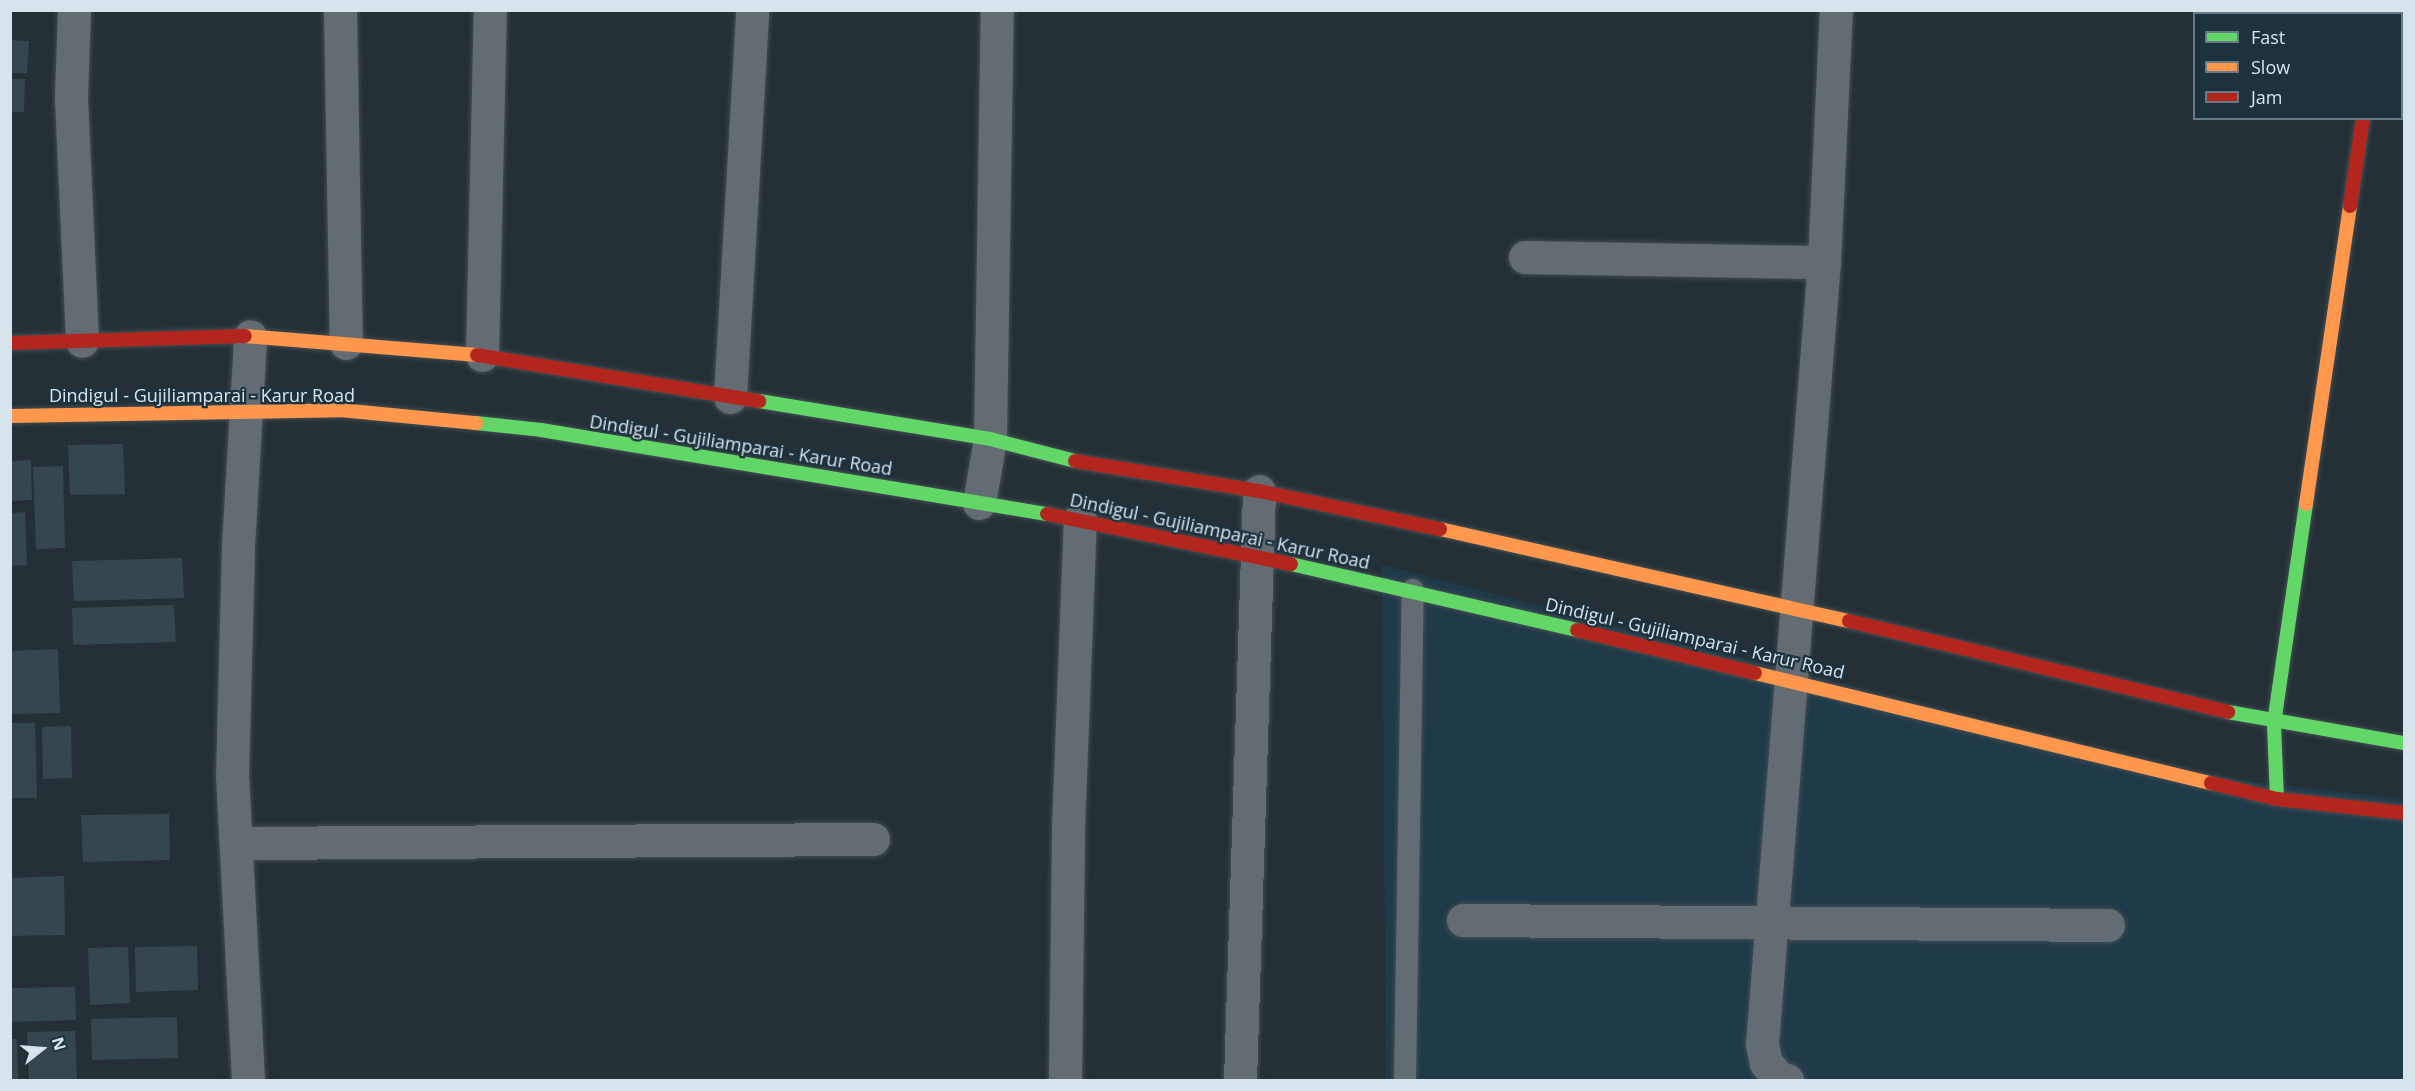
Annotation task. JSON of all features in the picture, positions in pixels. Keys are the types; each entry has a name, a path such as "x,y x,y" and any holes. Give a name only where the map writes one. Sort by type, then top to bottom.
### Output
{"main road":[{"path":"2277,799 2274,723 2362,120"},
{"path":"10,343 250,336 482,355 990,439 1070,460 1258,491 1798,609 2274,723 2404,743"},
{"name":"Dindigul - Gujiliamparai - Karur Road","path":"10,416 340,410 541,430 1080,519 1413,590 1789,679 2277,799 2404,813"}],"street":[{"path":"74,10 72,98 82,341"},
{"path":"340,10 346,343"},
{"path":"482,355 490,10"},
{"path":"730,397 752,10"},
{"path":"979,503 990,439 997,10"},
{"path":"1787,1080 1779,1078 1767,1063 1762,1044 1769,922 1789,679 1798,609 1824,262 1836,10"},
{"path":"1525,257 1824,262"},
{"path":"248,1080 238,843 231,777 250,336"},
{"path":"1240,1080 1258,491"},
{"path":"1065,1080 1068,828 1080,519"},
{"path":"238,843 873,839"},
{"path":"1463,920 2108,925"}],"lane":[{"path":"1405,1080 1413,590"}],"shaded area":[{"path":"1382,565 2194,775 2404,799 2404,1080 1386,1080"}],"building":[{"path":"10,40 29,41 27,73 10,73"},
{"path":"10,79 25,79 24,112 10,112"},
{"path":"123,444 125,494 70,495 68,445"},
{"path":"31,460 32,500 10,501 10,461"},
{"path":"63,466 65,548 36,549 33,467"},
{"path":"25,512 27,565 10,566 10,513"},
{"path":"182,558 184,598 74,601 72,561"},
{"path":"174,605 176,642 73,645 72,608"},
{"path":"58,649 60,713 10,714 10,651"},
{"path":"10,723 35,723 37,798 10,798"},
{"path":"71,726 72,778 43,779 42,727"},
{"path":"169,814 170,860 83,862 81,815"},
{"path":"64,876 65,935 10,936 10,878"},
{"path":"197,946 198,990 136,992 135,947"},
{"path":"128,947 130,1003 90,1005 88,948"},
{"path":"75,987 76,1020 10,1022 10,988"},
{"path":"177,1017 178,1058 92,1060 91,1019"},
{"path":"75,1031 77,1080 29,1080 27,1032"},
{"path":"10,1039 17,1039 18,1080 10,1080"}],"traffic: fast":[{"path":"759,401 990,439 1075,461"},
{"path":"476,423 541,430 1047,514"},
{"path":"2277,799 2274,723 2306,504"},
{"path":"1291,564 1577,630"},
{"path":"2228,712 2404,743"}],"traffic: slow":[{"path":"2306,504 2350,206"},
{"path":"245,336 477,355"},
{"path":"10,416 340,410 476,423"},
{"path":"1440,529 1849,621"},
{"path":"1755,673 2211,783"}],"traffic: jam":[{"path":"2350,206 2363,120"},
{"path":"10,343 245,336"},
{"path":"477,355 759,401"},
{"path":"1075,461 1259,491 1440,529"},
{"path":"1047,514 1291,564"},
{"path":"1849,621 2228,712"},
{"path":"1577,630 1755,673"},
{"path":"2211,783 2277,799 2404,813"}]}
